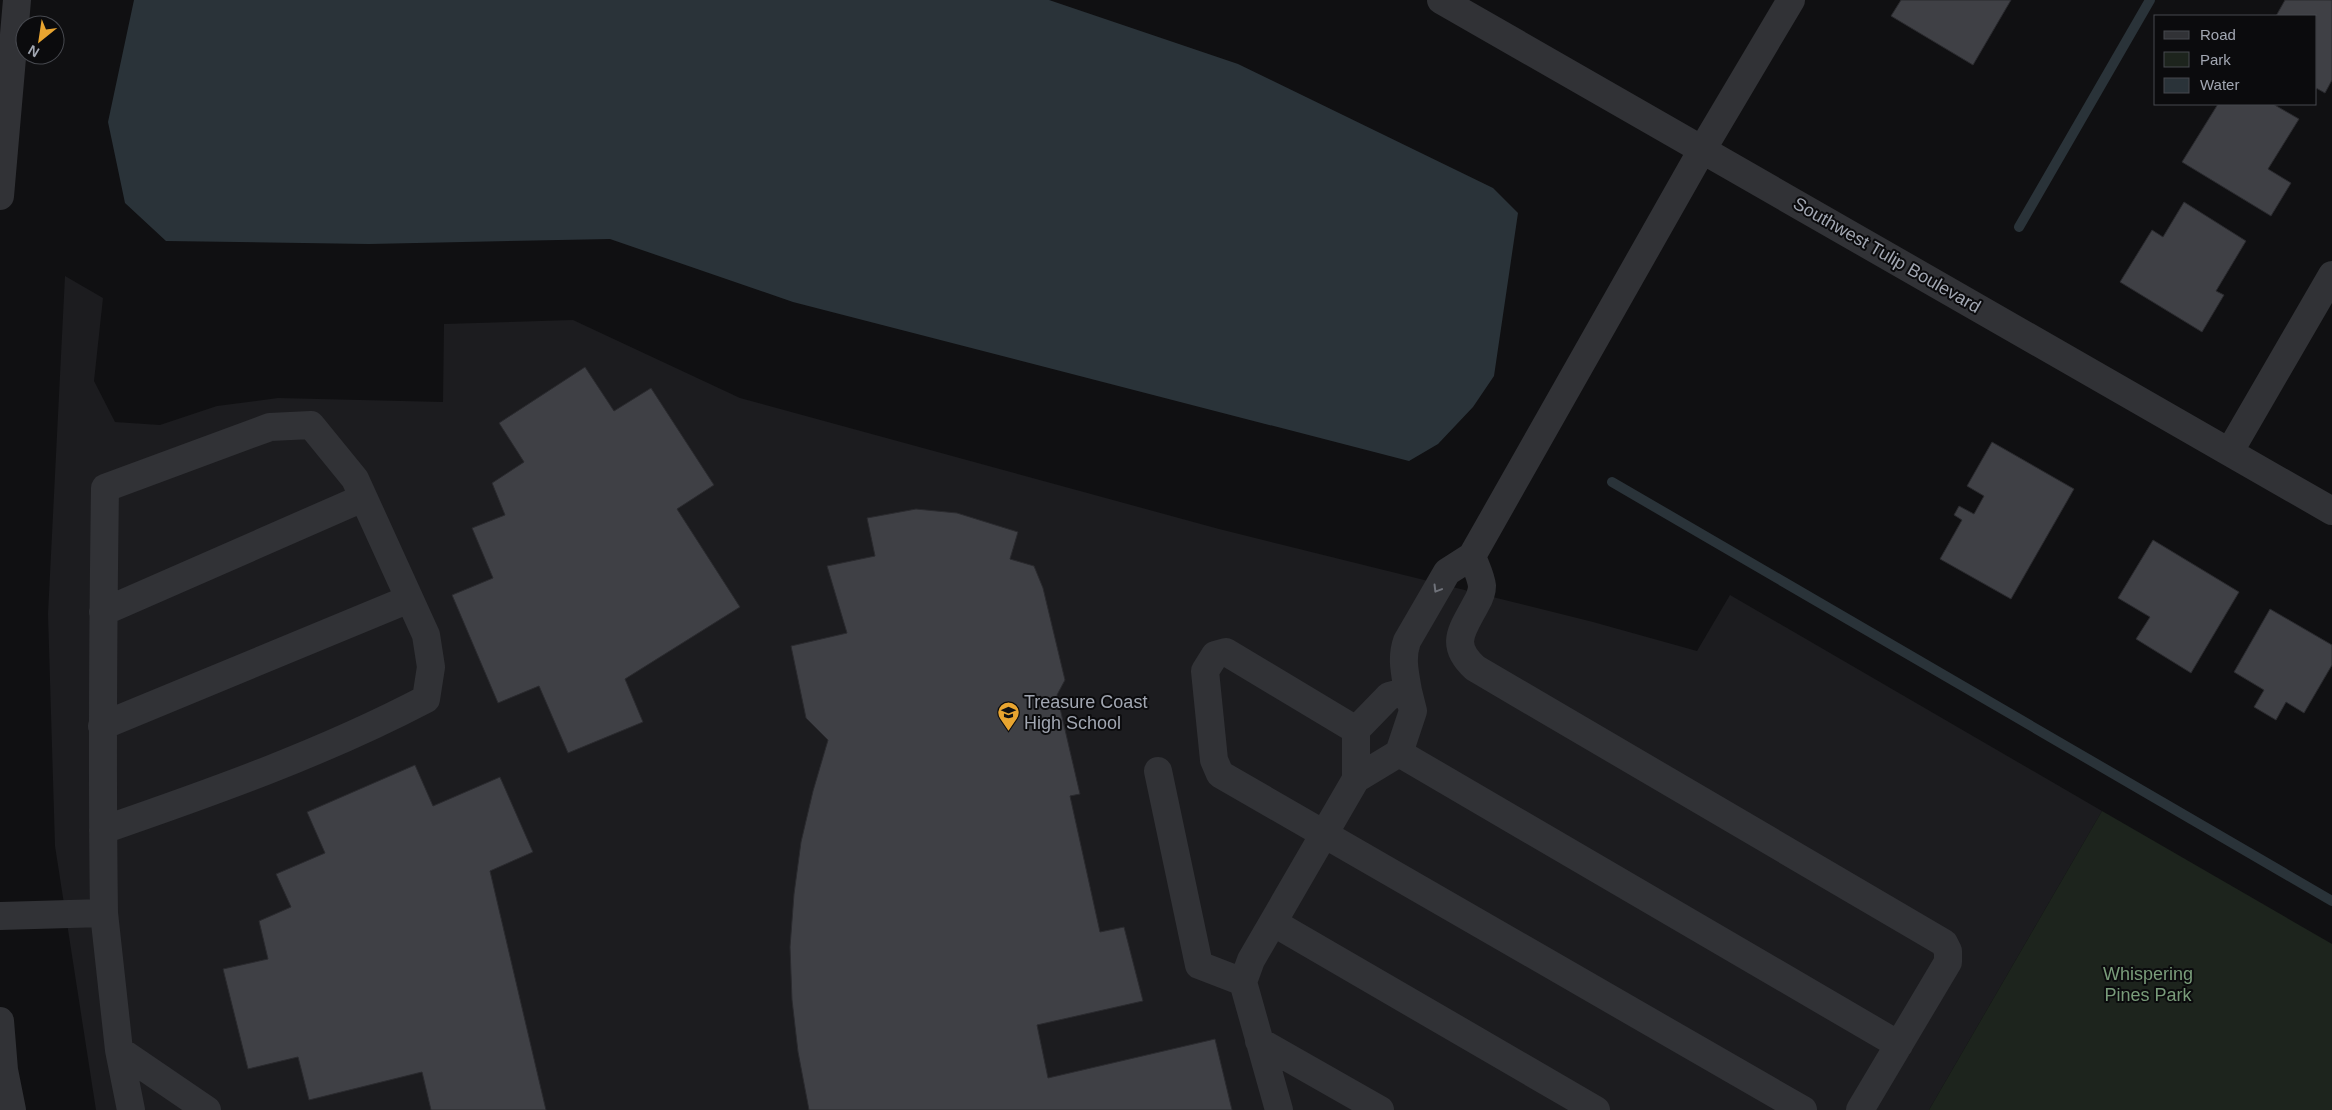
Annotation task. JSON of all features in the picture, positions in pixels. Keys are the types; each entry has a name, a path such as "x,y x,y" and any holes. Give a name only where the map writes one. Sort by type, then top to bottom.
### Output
{"street":[{"path":"0,196 17,0"},
{"name":"Southwest Tulip Boulevard","path":"1441,0 2332,510"},
{"path":"1356,778 1399,753 1413,711 1403,666 1403,651 1407,640 1447,572 1472,556 1702,150 1791,0"},
{"path":"2230,451 2332,275"},
{"path":"103,830 235,784 393,716 426,699 431,667 426,635 355,479 311,425 270,427 105,488 102,726 103,830 104,914 119,1050 131,1110"},
{"path":"103,612 364,498"},
{"path":"1472,556 1482,586 1480,597 1464,627 1459,642 1463,657 1475,668 1944,943 1948,951 1948,962 1860,1110"},
{"path":"102,726 409,599"},
{"path":"1356,730 1226,652 1215,654 1205,671 1214,760 1220,774 1803,1110"},
{"path":"1280,1110 1243,982 1251,960 1325,835 1356,778 1356,730 1389,696 1408,691"},
{"path":"1399,753 1898,1045"},
{"path":"1158,771 1199,964 1243,982"},
{"path":"0,916 104,914"},
{"path":"1274,923 1596,1110"},
{"path":"0,1021 4,1070 12,1110"},
{"path":"1259,1041 1380,1110"},
{"path":"119,1050 206,1110"}],"shaded area":[{"name":"Treasure Coast High School","path":"65,276 103,298 94,381 115,422 160,425 217,406 278,398 443,402 444,324 573,320 740,398 1219,529 1593,622 1697,651 1730,595 2102,811 1929,1110 96,1110 55,846 48,614"}],"green space":[{"name":"Whispering Pines Park","path":"2102,811 2332,944 2332,1110 1929,1110"}],"water":[{"path":"134,0 1049,0 1238,64 1493,188 1518,213 1494,376 1473,407 1438,444 1409,461 793,302 610,239 369,244 166,241 125,203 108,122"}],"building":[{"path":"1901,0 2011,0 1973,65 1891,16"},
{"path":"2285,0 2332,0 2332,80 2325,93 2317,89 2317,15 2277,15"},
{"path":"2217,105 2275,105 2299,119 2268,169 2291,183 2271,216 2182,162"},
{"path":"2184,202 2246,241 2216,291 2224,295 2202,332 2120,282 2152,230 2163,237"},
{"path":"585,367 614,411 651,388 714,485 677,509 740,607 625,679 643,722 568,753 539,686 498,703 452,595 493,578 472,528 505,515 492,483 524,462 499,423"},
{"path":"1992,442 2074,489 2011,599 1940,559 1962,520 1954,515 1959,506 1974,514 1984,496 1967,486"},
{"path":"916,509 957,513 1018,532 1010,559 1034,566 1043,588 1065,680 1057,695 1080,794 1070,796 1100,932 1124,927 1143,1001 1037,1025 1048,1078 1215,1039 1232,1110 809,1110 798,1052 792,1000 790,947 794,894 801,842 828,740 806,718 791,646 847,633 827,566 875,556 867,518"},
{"path":"2153,540 2239,592 2191,673 2136,639 2150,617 2118,598"},
{"path":"2270,609 2332,645 2332,665 2304,713 2286,702 2276,720 2254,707 2264,690 2234,672"},
{"path":"415,765 433,806 500,777 533,852 490,871 546,1110 431,1110 422,1072 309,1100 298,1057 248,1069 223,969 268,959 259,921 291,907 276,874 325,853 307,812"}],"waterway":[{"path":"2019,227 2150,0"},
{"path":"1612,482 2332,901"}],"place":[{"name":"Treasure Coast High School","path":"1008,731"}]}
